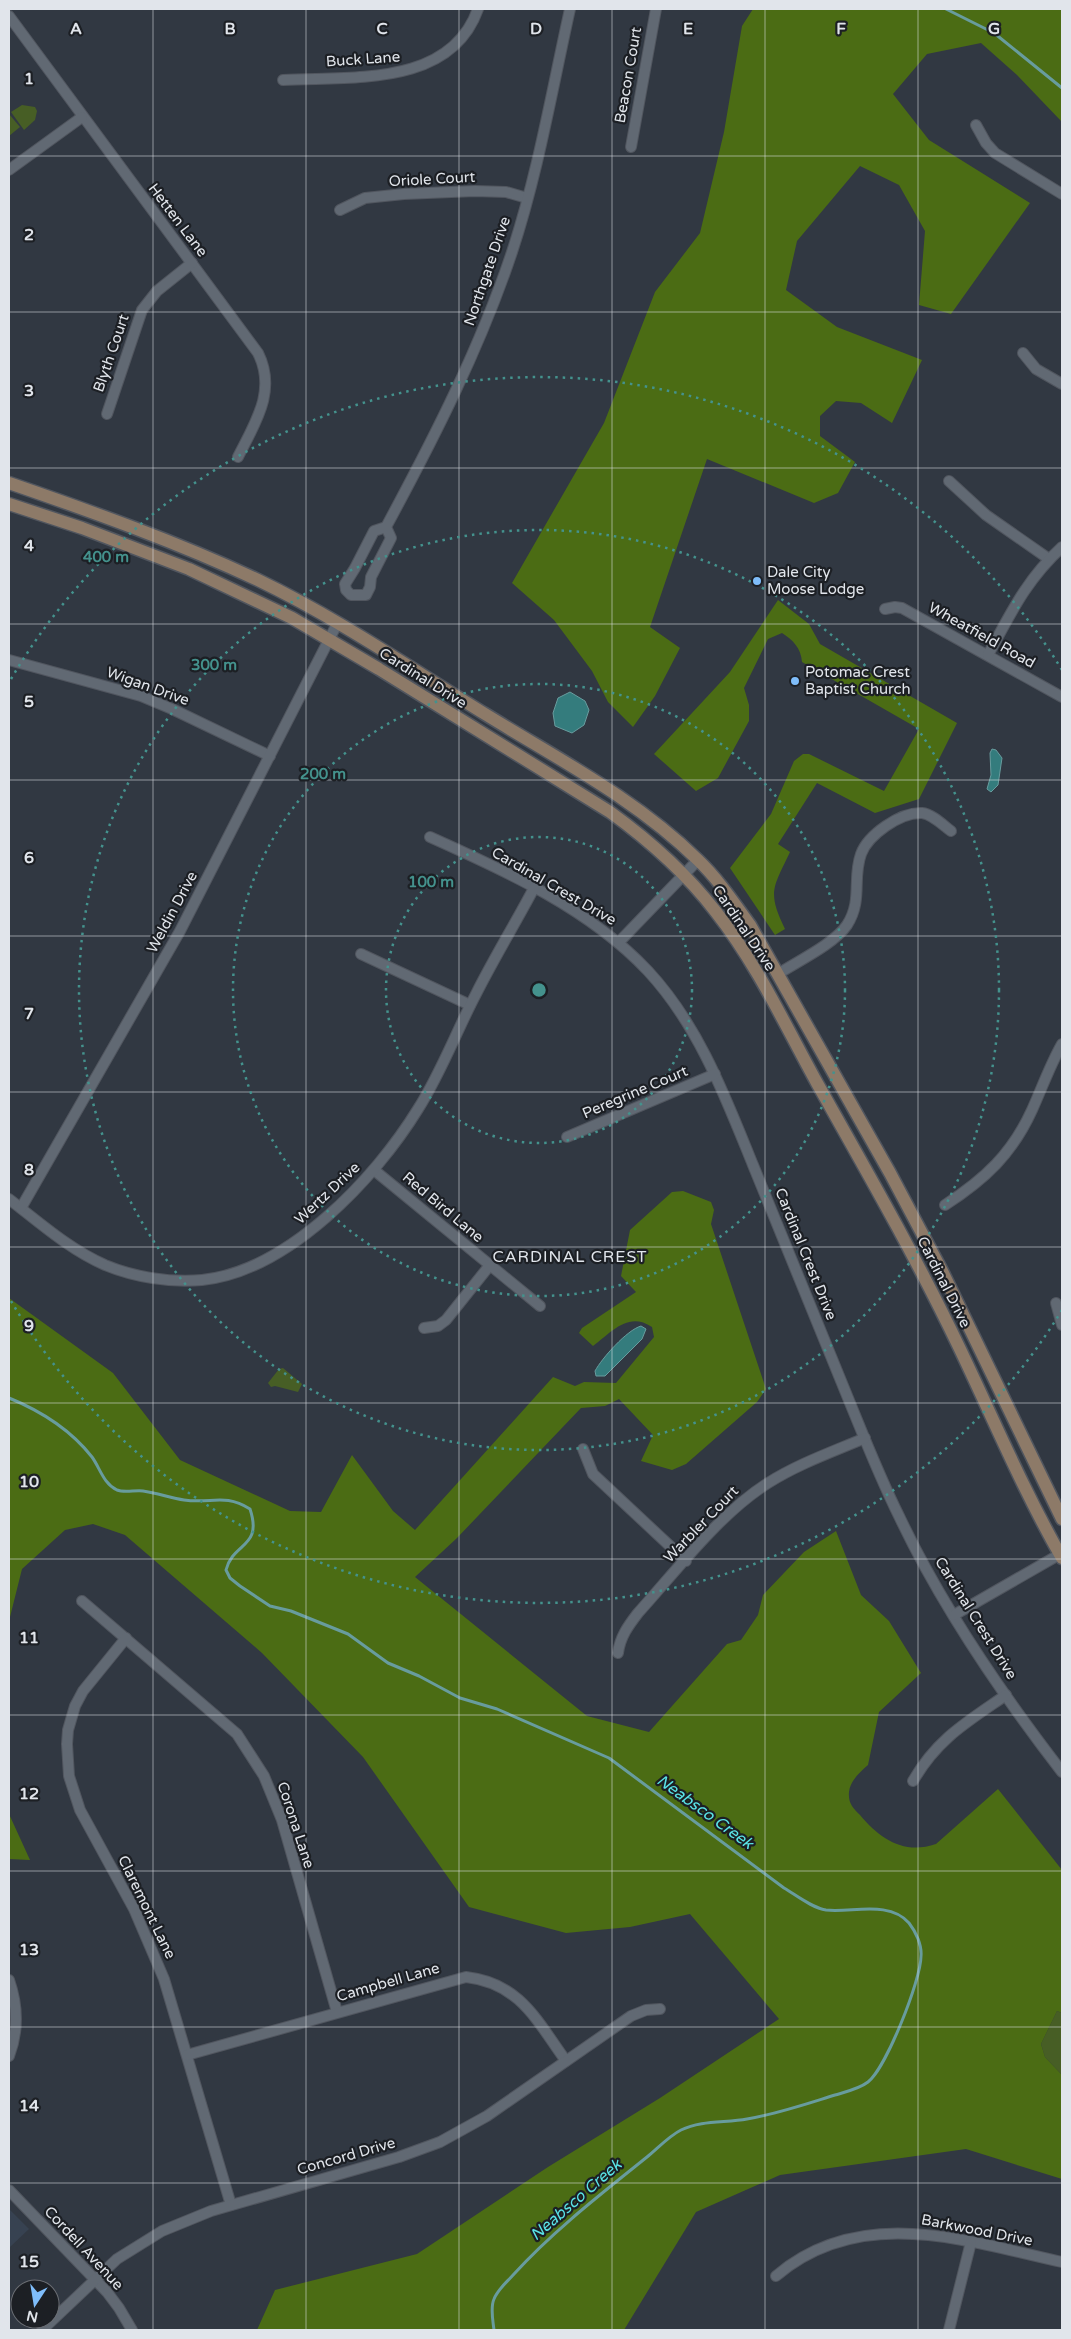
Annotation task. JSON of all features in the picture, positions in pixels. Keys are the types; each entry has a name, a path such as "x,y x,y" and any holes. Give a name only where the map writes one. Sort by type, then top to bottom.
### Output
{"main road":[{"name":"Cardinal Drive","path":"9,483 140,529 260,581 337,624 621,798 651,819 698,860 729,896 750,925 890,1173 942,1271 1062,1519"},
{"name":"Cardinal Drive","path":"9,504 91,532 189,569 249,596 329,640 610,812 641,835 684,875 718,913 751,962 872,1180 959,1347 1017,1473 1062,1555"}],"street":[{"name":"Buck Lane","path":"283,80 393,74 418,68 440,56 455,44 467,30 478,9"},
{"name":"Northgate Drive","path":"386,527 390,538 371,577 370,588 366,595 351,594 346,590 345,584 348,577 355,568 374,531 386,527 439,429 482,334 512,251 528,198 570,9"},
{"name":"Beacon Court","path":"630,147 656,9"},
{"name":"Hetten Lane","path":"9,16 258,353 265,373 266,385 262,408 238,457"},
{"path":"9,170 82,116"},
{"path":"976,125 994,153 1062,194"},
{"name":"Oriole Court","path":"340,210 365,198 404,194 491,192 512,193 528,198"},
{"name":"Blyth Court","path":"107,414 142,310 157,291 192,263"},
{"path":"1023,353 1036,369 1062,384"},
{"path":"949,481 986,515 1048,560"},
{"path":"988,655 1025,587 1062,547"},
{"name":"Wheatfield Road","path":"884,610 895,607 902,608 1062,697"},
{"name":"Weldin Drive","path":"21,1208 180,931 337,624"},
{"name":"Wigan Drive","path":"9,660 115,687 141,696 270,756"},
{"path":"778,974 832,939 845,927 856,904 858,868 861,854 867,843 892,822 909,815 921,813 929,816 951,831"},
{"name":"Cardinal Crest Drive","path":"430,837 473,856 534,888 592,923 619,942 668,996 686,1020 716,1074 899,1517 954,1616 1006,1695 1062,1772"},
{"path":"619,942 698,860"},
{"name":"Wertz Drive","path":"9,1199 70,1246 107,1265 152,1278 203,1280 243,1268 282,1250 323,1220 374,1170 418,1110 470,1005 534,888"},
{"path":"361,954 470,1005"},
{"path":"946,1205 977,1184 1012,1146 1033,1109 1041,1085 1062,1044"},
{"name":"Peregrine Court","path":"567,1137 716,1074"},
{"name":"Red Bird Lane","path":"374,1170 540,1306"},
{"path":"424,1328 438,1326 446,1320 490,1265"},
{"path":"1056,1303 1062,1325"},
{"name":"Warbler Court","path":"618,1653 619,1642 633,1619 728,1514 766,1484 790,1470 865,1438"},
{"path":"583,1449 593,1474 686,1561"},
{"path":"954,1616 1062,1555"},
{"name":"Corona Lane","path":"82,1601 226,1723 237,1734 259,1767 282,1820 337,2012"},
{"name":"Claremont Lane","path":"126,1638 83,1691 75,1706 67,1744 69,1776 80,1810 134,1909 164,1979 231,2205"},
{"path":"913,1781 933,1751 947,1736 1006,1695"},
{"name":"Campbell Lane","path":"187,2055 460,1978 476,1978 503,1987 521,2000 566,2062"},
{"path":"9,1980 17,2015 17,2031 9,2056"},
{"name":"Concord Drive","path":"42,2330 128,2251 162,2231 191,2218 231,2205 399,2157 440,2142 488,2116 631,2016 646,2010 660,2009"},
{"name":"Cordell Avenue","path":"9,2190 95,2280 119,2308 132,2330"},
{"name":"Barkwood Drive","path":"776,2276 790,2264 822,2247 868,2235 913,2233 971,2242 1062,2262"},
{"path":"949,2330 971,2242"}],"shaded area":[{"path":"22,105 35,107 37,111 35,120 24,130 11,112"},
{"path":"9,114 20,127 9,136"},
{"path":"570,692 585,701 589,710 584,725 572,733 555,726 553,713 558,698"},
{"path":"992,749 996,750 1002,758 998,785 991,792 987,789 991,775 990,753"},
{"path":"641,1326 646,1329 642,1339 605,1376 596,1376 595,1371 598,1365 609,1352 629,1333"},
{"path":"283,1368 302,1384 298,1392 275,1386 271,1387 268,1383 279,1369"},
{"path":"1057,2011 1062,2013 1062,2075 1045,2057 1041,2044"},
{"path":"9,2209 29,2229 9,2248"}],"green space":[{"path":"753,9 1062,9 1062,122 1017,75 981,43 927,54 893,94 929,140 1030,203 951,314 919,305 925,231 899,185 860,166 797,241 786,290 837,327 922,360 892,423 861,403 836,401 820,416 820,436 855,462 838,493 814,503 707,459 650,627 680,648 655,696 633,727 608,702 592,671 554,620 512,583 604,423 655,292 700,233 724,132 742,26"},
{"path":"778,600 809,624 820,644 957,723 919,799 875,813 817,783 778,844 790,852 774,890 779,917 785,929 775,935 730,868 771,814 794,761 803,754 809,754 884,791 919,729 802,662 796,645 782,633 768,639 744,688 749,705 749,721 718,778 696,791 654,754 730,672"},
{"path":"683,1191 711,1202 714,1210 711,1224 766,1389 757,1402 686,1464 672,1470 641,1461 653,1435 619,1399 605,1406 581,1408 457,1538 415,1577 587,1716 649,1732 727,1644 741,1640 758,1615 763,1595 804,1552 836,1531 861,1595 889,1621 921,1673 879,1712 868,1765 851,1784 849,1799 853,1808 884,1838 903,1846 924,1847 936,1844 998,1789 1062,1870 1062,2013 1057,2011 1041,2044 1045,2057 1062,2075 1062,2179 966,2149 780,2175 696,2212 624,2330 257,2330 275,2290 417,2254 548,2167 660,2098 779,2019 690,1914 630,1927 566,1933 469,1907 363,1757 262,1653 125,1535 93,1524 65,1530 22,1569 9,1621 9,1298 113,1373 180,1460 290,1511 321,1512 352,1455 393,1511 415,1530 553,1377 575,1386 584,1382 616,1383 654,1337 652,1327 635,1321 621,1325 593,1346 579,1333 582,1328 636,1292 621,1276 630,1230 672,1192"},
{"path":"9,1814 30,1860 9,1859"}],"waterway":[{"path":"946,9 994,33 1062,88"},
{"name":"Neabsco Creek","path":"9,1398 44,1415 65,1429 92,1457 108,1483 117,1490 143,1491 194,1501 233,1501 250,1509 253,1531 246,1544 230,1561 226,1570 230,1578 270,1606 291,1611 348,1634 388,1663 419,1676 460,1698 497,1709 609,1758 784,1888 810,1904 826,1910 870,1909 891,1912 901,1916 909,1923 916,1934 921,1947 921,1956 909,2003 884,2060 868,2082 852,2090 780,2112 747,2119 705,2123 681,2130 595,2199 529,2258 496,2295 492,2306 494,2330"}],"place":[{"name":"Dale City Moose Lodge","path":"757,581"},
{"name":"Potomac Crest Baptist Church","path":"795,681"}],"district":[{"name":"CARDINAL CREST","path":"570,1257"}]}
